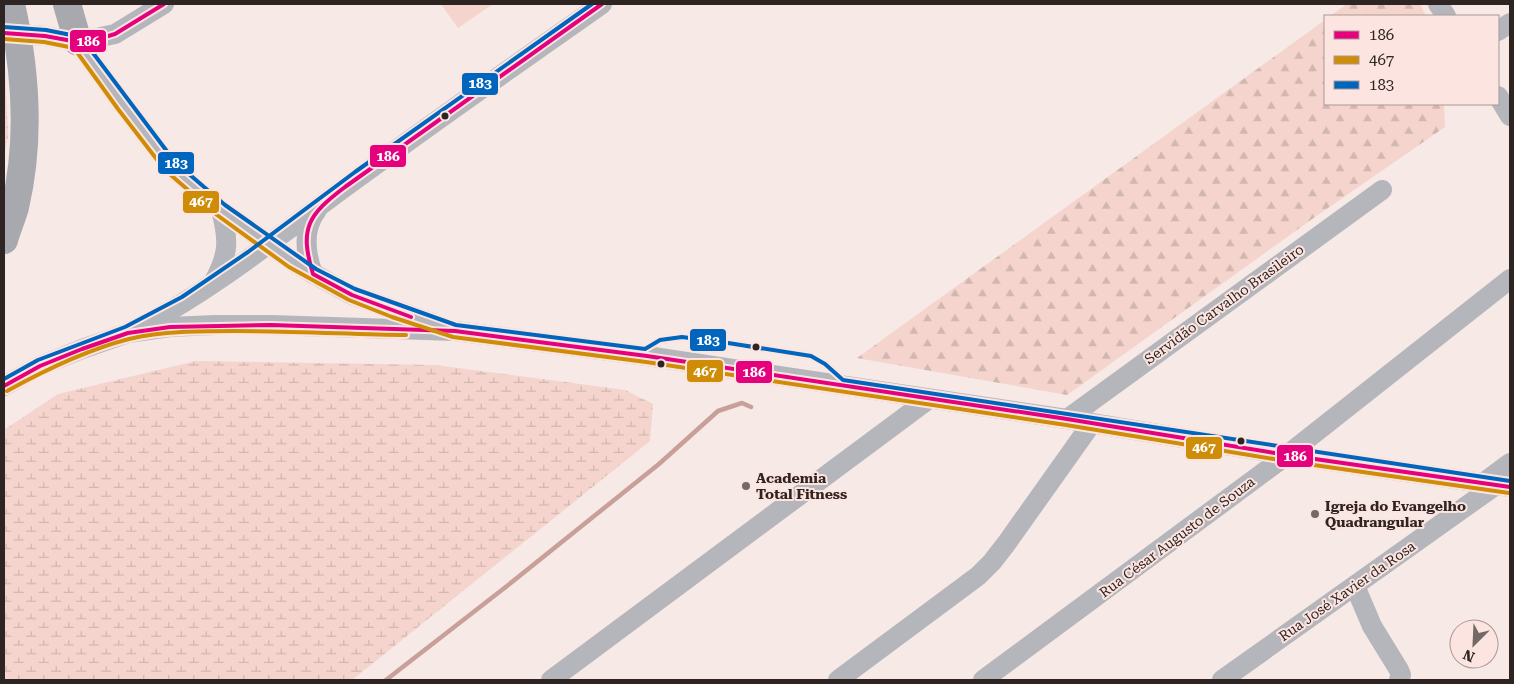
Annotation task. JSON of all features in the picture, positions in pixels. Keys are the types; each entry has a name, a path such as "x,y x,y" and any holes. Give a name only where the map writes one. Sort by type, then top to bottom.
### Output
{"highway":[{"path":"4,240 15,208 22,168 26,114 24,75 12,4"},
{"path":"67,4 78,42"}],"street":[{"path":"4,32 45,36 78,42 115,34 164,4"},
{"path":"4,386 40,366 128,333 171,310 212,284 602,4"},
{"path":"1438,4 1445,15"},
{"path":"1499,30 1510,23"},
{"path":"78,42 170,166 221,210 313,274 352,295 455,331"},
{"path":"1499,98 1510,116"},
{"name":"Servidão Carvalho Brasileiro","path":"1067,419 1382,190"},
{"path":"313,274 308,260 307,230 312,216 322,205"},
{"path":"212,284 223,266 227,245 225,224 221,210"},
{"name":"Rua César Augusto de Souza","path":"983,680 1287,455 1510,279"},
{"path":"128,333 170,327 215,325 455,331 647,356 1067,419 1287,455 1496,485"},
{"path":"551,680 929,398"},
{"path":"838,680 978,576 992,562 1092,423"},
{"name":"Rua José Xavier da Rosa","path":"1222,680 1496,485 1510,463"},
{"path":"1355,586 1372,626 1399,670 1399,680"}],"green space":[{"path":"441,4 493,4 458,28"},
{"path":"1347,4 1420,4 1426,15 1331,15"},
{"path":"1324,21 1324,105 1444,105 1445,127 1315,217 1067,395 857,358"},
{"path":"4,45 8,136 4,157"},
{"path":"196,361 435,365 625,390 653,404 650,441 352,680 4,680 4,430 58,394"}],"waterway":[{"path":"386,680 659,464 718,411 742,403 751,407"}],"transit line":[{"name":"186","path":"4,33 45,36 78,42 95,40 115,34 164,4"},
{"name":"183","path":"4,379 38,360 125,327 182,297 248,252 355,172 592,4"},
{"name":"186","path":"411,317 352,295 313,274 307,245 307,234 315,215 322,206 345,187 602,4"},
{"name":"183","path":"4,27 46,30 81,37 175,162 225,205 316,269 355,289 456,325 645,349 660,340 682,337 728,343 811,356 825,364 843,380 1510,481"},
{"name":"467","path":"4,39 44,42 74,48 165,170 217,215 289,267 349,300 392,317 453,337 646,362 1066,425 1286,461 1509,493"},
{"name":"186","path":"4,386 40,366 82,349 128,333 170,327 271,325 455,331 647,356 1067,419 1287,455 1510,487"},
{"name":"467","path":"7,391 51,368 82,355 129,339 155,334 195,331 278,331 406,335"}],"place":[{"name":"Academia Total Fitness","path":"746,486"},
{"name":"Igreja do Evangelho Quadrangular","path":"1315,514"}]}
